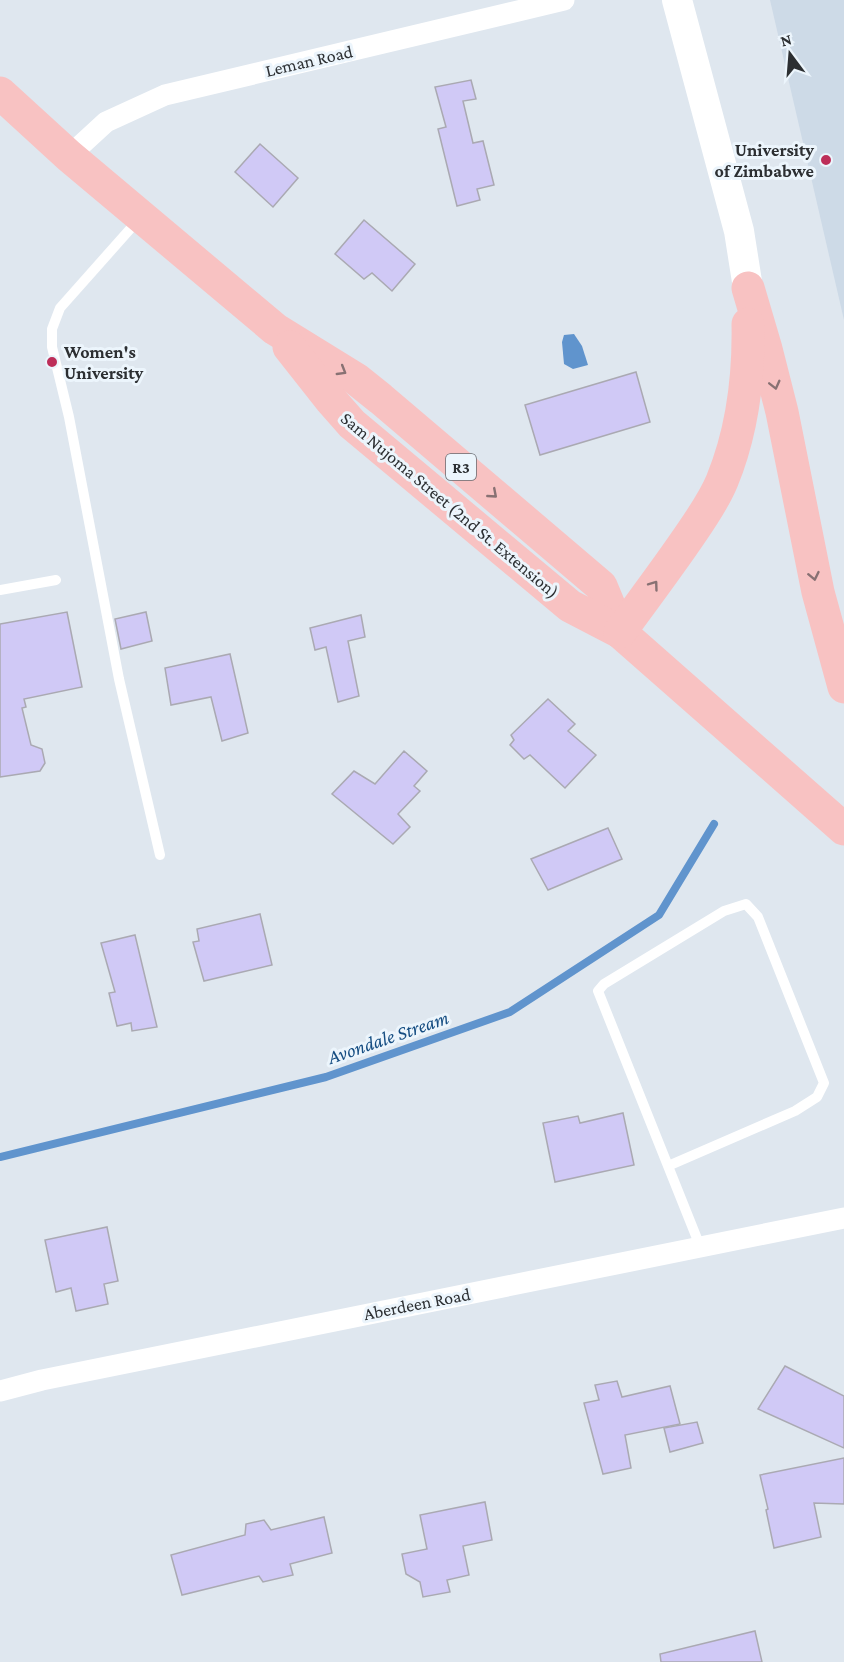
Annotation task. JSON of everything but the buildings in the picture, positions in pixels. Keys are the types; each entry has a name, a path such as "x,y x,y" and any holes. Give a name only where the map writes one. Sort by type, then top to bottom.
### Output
{"highway":[{"name":"Sam Nujoma Street (2nd St. Extension)","path":"0,93 69,156 275,329 356,379 601,586 620,632 844,830"},
{"path":"620,632 680,551 722,482 736,440 745,401 748,360 748,288"},
{"path":"748,288 782,412 818,592 844,687"}],"street":[{"name":"Leman Road","path":"69,156 106,122 165,95 564,0"},
{"path":"677,0 739,231 748,288"},
{"name":"Aberdeen Road","path":"0,1391 42,1380 841,1219"}],"lane":[{"path":"141,216 60,308 52,328 52,347 69,417 119,679 160,855"},
{"path":"0,590 56,580"},
{"path":"668,1166 795,1111 817,1097 824,1083 758,916 746,904 724,911 604,984 598,992 700,1246"}],"shaded area":[{"name":"University of Zimbabwe","path":"770,0 844,0 844,320"}],"water":[{"path":"574,334 582,346 588,365 573,369 564,364 562,342 564,335"}],"waterway":[{"name":"Avondale Stream","path":"0,1157 326,1077 510,1012 659,915 714,824"}],"place":[{"name":"University of Zimbabwe","path":"826,160"},
{"name":"Women's University","path":"52,362"}]}
